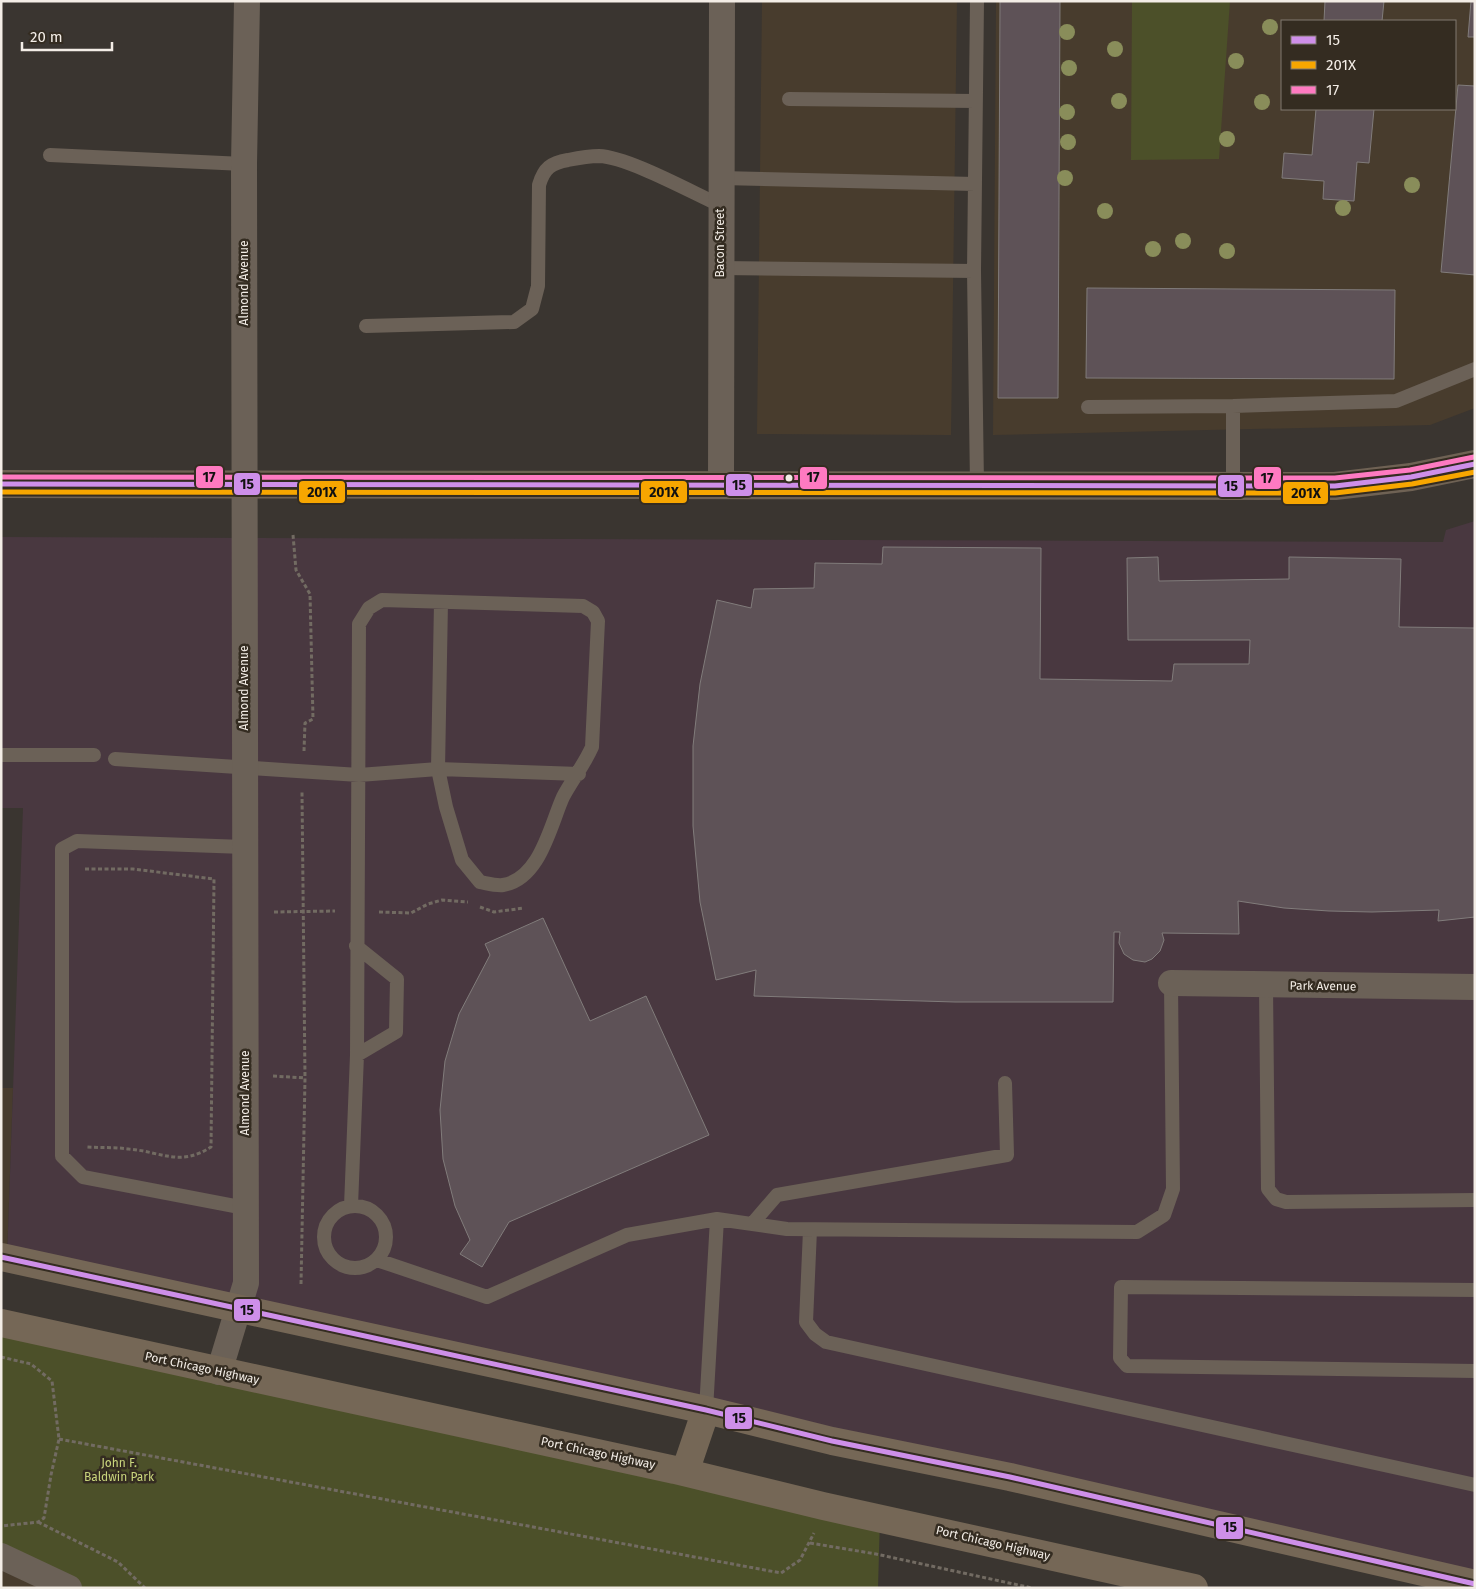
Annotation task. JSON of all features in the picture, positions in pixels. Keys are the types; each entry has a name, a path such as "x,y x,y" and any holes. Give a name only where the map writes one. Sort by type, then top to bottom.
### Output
{"main road":[{"path":"1,1257 706,1410 832,1441 1010,1477 1475,1584"},
{"name":"Port Chicago Highway","path":"1,1323 685,1472 824,1506 1194,1588"},
{"path":"685,1472 706,1410"}],"street":[{"name":"Almond Avenue","path":"219,1372 240,1308 246,1283 244,164 247,1"},
{"name":"Bacon Street","path":"721,484 720,178 722,1"},
{"path":"1,484 721,484 792,487 1335,486 1410,477 1474,465"},
{"name":"Park Avenue","path":"1171,983 1475,987"},
{"path":"1,1556 69,1588"}],"lane":[{"path":"977,1 974,271 977,486"},
{"path":"790,99 975,101"},
{"path":"50,155 244,164"},
{"path":"366,326 514,322 532,309 538,286 539,185 543,172 554,163 579,157 600,156 622,161 720,205"},
{"path":"720,178 975,184"},
{"path":"720,268 974,271"},
{"path":"1088,407 1233,406 1396,401 1475,369"},
{"path":"1233,406 1233,487"},
{"path":"351,1206 357,1055 356,946 359,624 369,608 382,600 584,606 593,612 598,621 592,747 579,774 564,796 537,859 521,877 502,885 480,882 462,860 438,769 441,602"},
{"path":"1,755 94,755"},
{"path":"115,759 359,775 438,769 579,774"},
{"path":"244,848 77,841 62,850 62,1156 83,1176 246,1208"},
{"path":"356,946 397,979 396,1032 357,1055"},
{"path":"377,1260 487,1297 627,1235 717,1219 787,1229 810,1230 1137,1232 1164,1215 1173,1189 1171,983"},
{"path":"1266,985 1268,1190 1276,1199 1286,1202 1475,1200"},
{"path":"752,1224 778,1195 1008,1155 1005,1083"},
{"path":"351,1206 368,1208 383,1222 386,1231 386,1242 377,1260 367,1266 347,1267 330,1255 325,1246 326,1225 339,1210 351,1206"},
{"path":"706,1410 717,1219"},
{"path":"810,1230 806,1322 815,1334 826,1342 1475,1485"},
{"path":"1475,1290 1121,1287 1120,1358 1128,1366 1475,1371"}],"path":[{"path":"293,535 296,570 310,594 313,719 305,723 303,771 305,1078 301,1284"},
{"path":"62,869 133,869 214,879 211,1147 197,1156 168,1158 130,1149 82,1147"},
{"path":"1,1357 31,1364 52,1380 60,1439 51,1474 44,1518 38,1522 1,1526"},
{"path":"60,1439 781,1573 800,1560 810,1543 824,1506"},
{"path":"38,1522 118,1562 145,1588"},
{"path":"810,1543 876,1554 1032,1588"}],"shaded area":[{"path":"762,1 957,1 951,435 757,434"},
{"path":"996,1 1475,1 1475,408 1430,425 993,435"},
{"path":"1475,521 1475,1584 7,1259 23,808 1,808 1,537 1443,542 1446,530"},
{"path":"1,1088 13,1088 7,1259 1,1257"},
{"path":"1,1556 69,1588 1,1588"}],"green space":[{"path":"1132,1 1230,1 1219,159 1131,160"},
{"name":"John F. Baldwin Park","path":"1,1323 880,1518 878,1588 69,1588 1,1556"}],"building":[{"path":"1000,1 1060,1 1058,398 998,398"},
{"path":"1325,1 1384,1 1382,20 1324,20"},
{"path":"1471,1 1475,1 1475,37 1468,37"},
{"path":"1458,85 1475,86 1475,275 1441,272"},
{"path":"1316,110 1374,110 1369,163 1357,162 1354,201 1323,199 1324,181 1282,178 1284,153 1312,155"},
{"path":"1087,288 1395,290 1394,379 1086,378"},
{"path":"883,547 1041,548 1040,679 1172,681 1174,664 1249,664 1250,640 1128,640 1127,558 1158,557 1159,581 1289,579 1289,557 1401,559 1399,627 1475,628 1475,917 1438,921 1439,910 1329,911 1284,908 1238,901 1239,934 1162,933 1164,940 1160,951 1152,959 1145,962 1133,960 1124,954 1119,943 1120,932 1114,932 1113,1002 955,1002 754,996 756,970 716,980 700,902 693,826 693,746 700,684 717,600 751,608 754,589 814,588 815,563 882,564"},
{"path":"543,918 590,1021 646,996 709,1135 509,1222 482,1267 460,1254 470,1240 455,1206 443,1159 440,1110 445,1061 459,1014 490,955 485,944"}],"transit line":[{"name":"17","path":"1,477 1335,478 1410,470 1474,457"},
{"name":"15","path":"1,484 1335,486 1411,477 1475,464"},
{"name":"201X","path":"1,492 1335,493 1412,484 1475,472"},
{"name":"15","path":"1,1257 706,1410 832,1441 1010,1477 1475,1584"}]}
